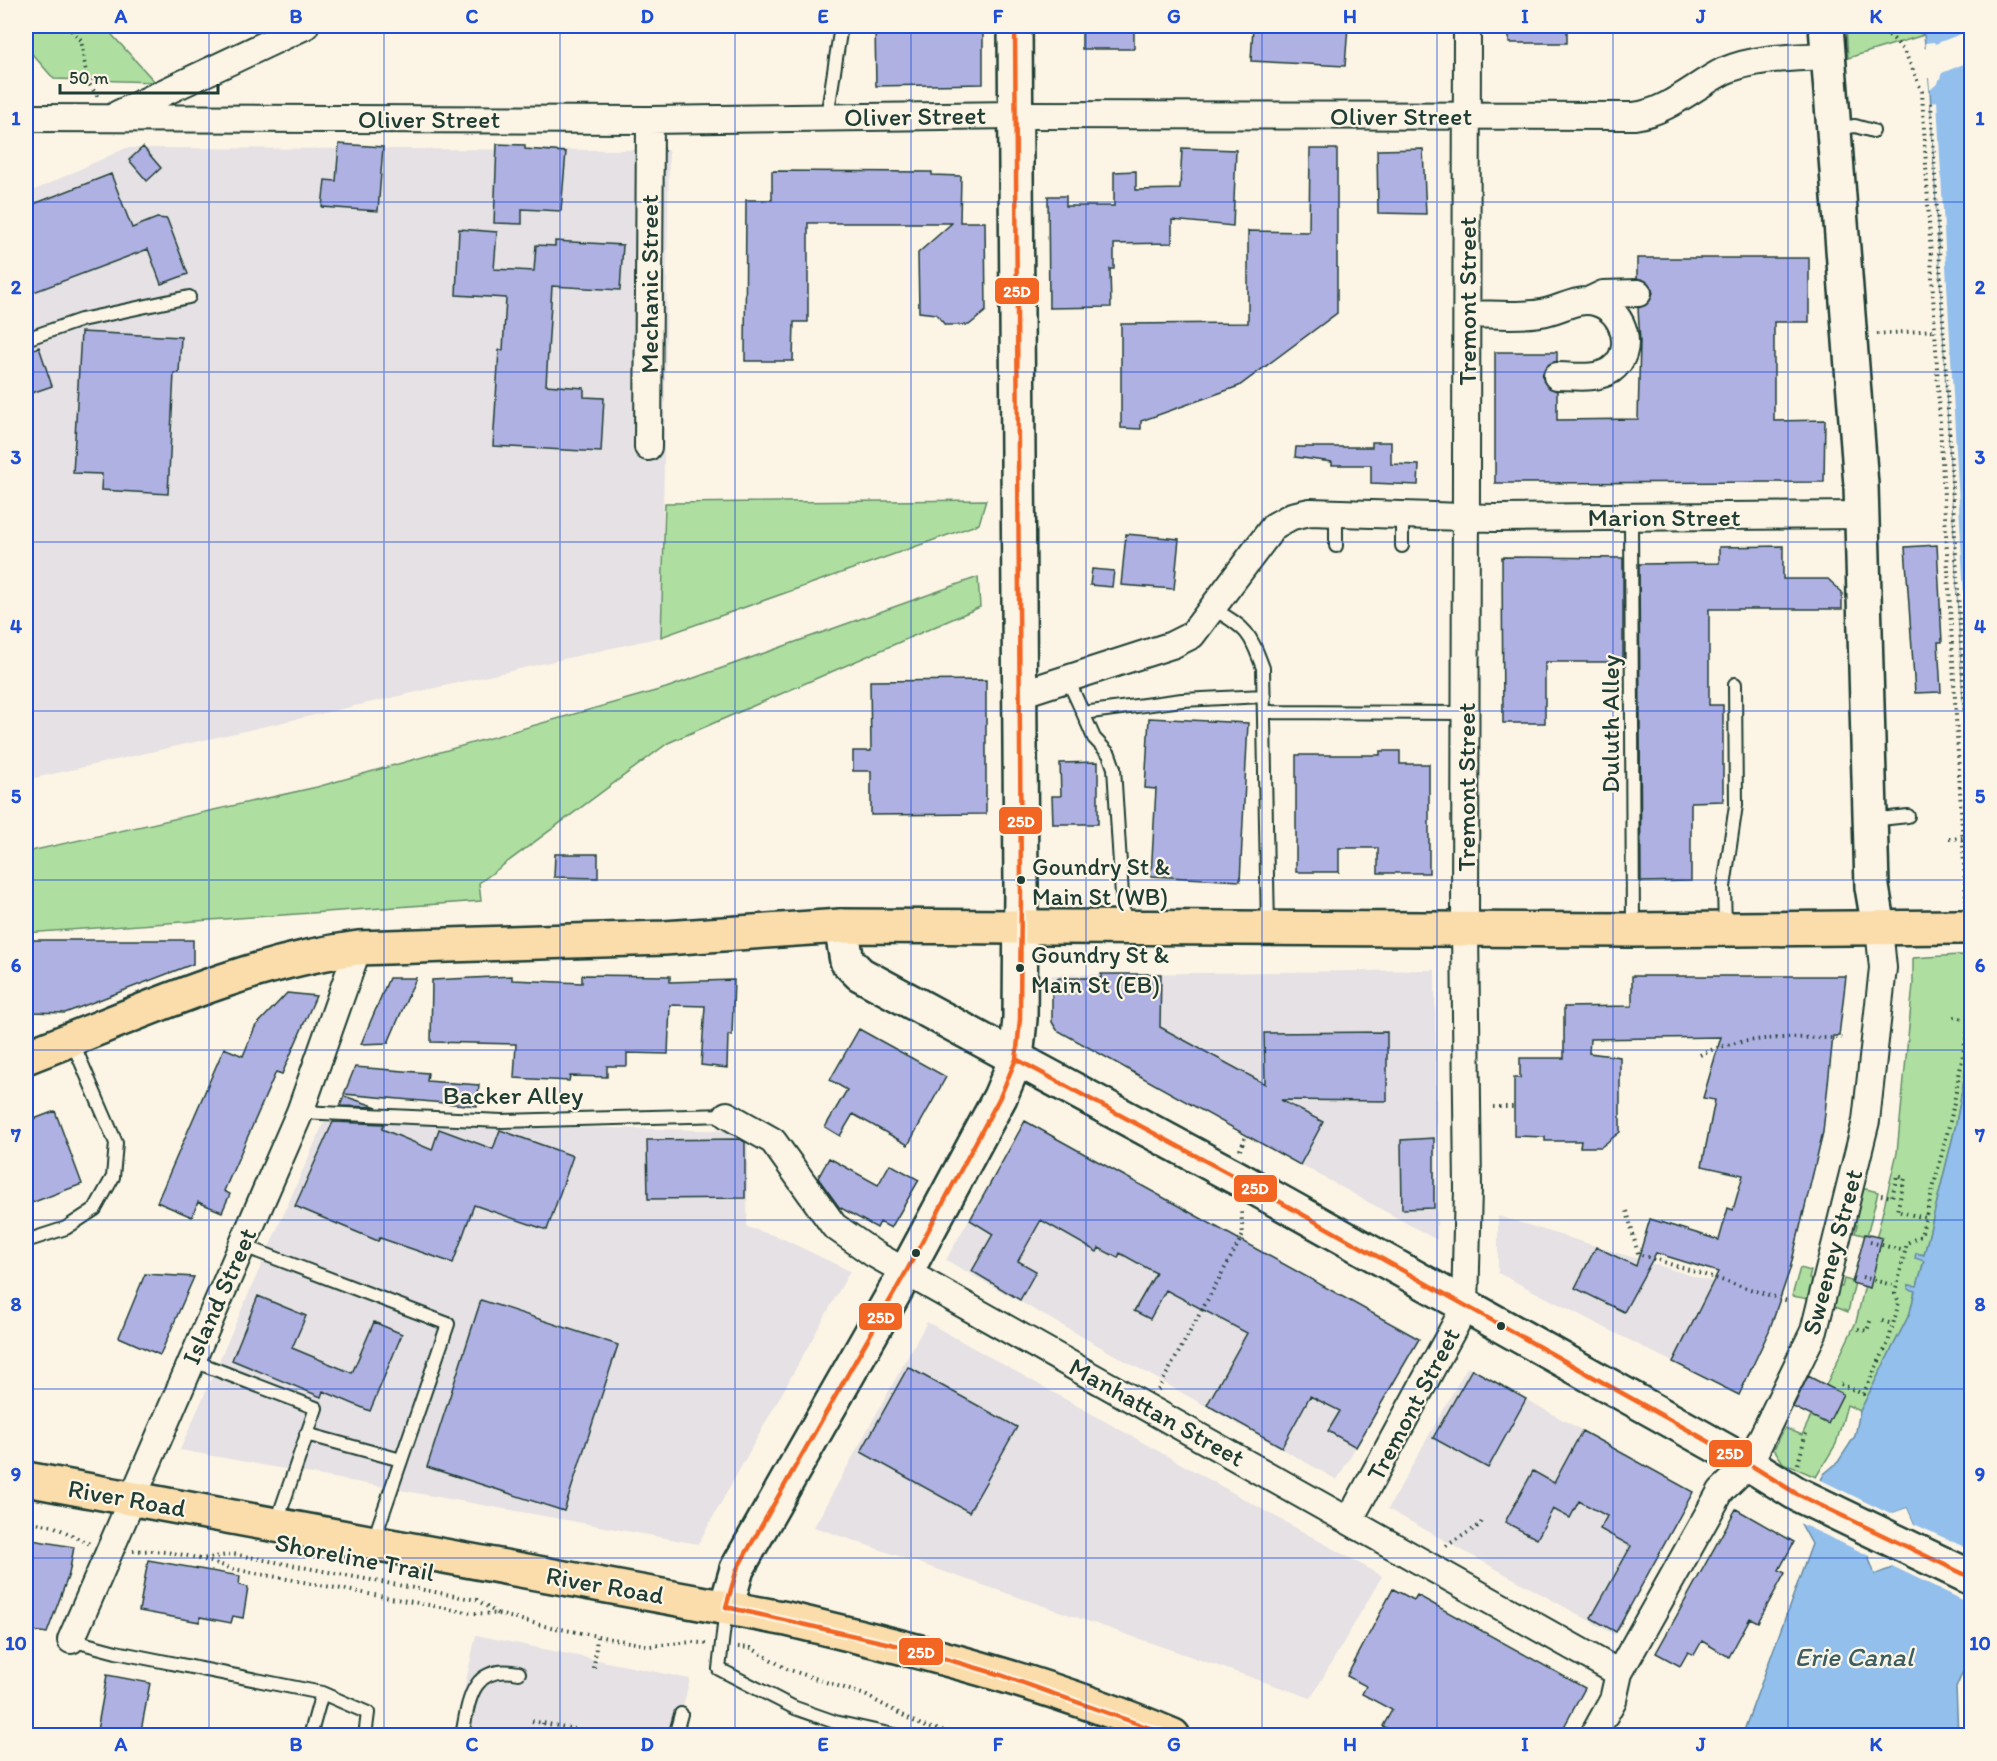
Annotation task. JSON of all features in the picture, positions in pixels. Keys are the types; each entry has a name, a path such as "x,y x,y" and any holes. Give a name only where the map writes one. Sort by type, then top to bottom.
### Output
{"main road":[{"path":"26,1057 243,974 316,953 358,948 664,938 841,926 1633,930 1965,927"},
{"name":"River Road","path":"26,1479 726,1607 904,1647 1001,1676 1173,1736"}],"street":[{"path":"111,117 305,26"},
{"path":"726,1607 737,1569 906,1272 1000,1096 1016,1059 1020,1019 1021,928 1015,26"},
{"name":"Tremont Street","path":"1350,1520 1465,1307 1468,1188 1465,929 1467,26"},
{"path":"1827,41 1862,515 1869,820 1872,887 1879,928"},
{"name":"Oliver Street","path":"26,118 650,120 1016,115 1646,114 1741,64 1827,41"},
{"name":"Mechanic Street","path":"648,447 650,120"},
{"path":"1467,314 1543,313 1575,302 1588,301 1603,294 1638,293"},
{"path":"1557,376 1598,376 1612,369 1621,357 1625,341 1624,328 1617,316 1605,306 1588,301"},
{"name":"Marion Street","path":"1020,694 1172,645 1192,635 1214,609 1274,526 1292,516 1310,512 1466,517 1631,518 1862,515"},
{"path":"841,926 843,950 853,968 1239,1179 1749,1464 1796,1484 1971,1578"},
{"name":"Sweeney Street","path":"1593,1736 1613,1700 1619,1673 1721,1491 1749,1464 1814,1331 1866,1121 1883,968 1879,928"},
{"name":"Island Street","path":"70,1640 300,1112 358,948"},
{"name":"Manhattan Street","path":"727,1115 773,1141 834,1226 873,1254 1619,1673"}],"lane":[{"path":"827,117 841,26"},
{"path":"1833,129 1855,126 1873,131"},
{"path":"26,339 91,318 189,297"},
{"path":"1336,513 1336,546"},
{"path":"1402,514 1402,546"},
{"name":"Duluth Alley","path":"1631,518 1633,930"},
{"path":"1214,609 1238,623 1251,636 1263,668 1268,929"},
{"path":"1068,680 1094,738 1109,754 1114,768 1125,929"},
{"path":"1725,929 1724,887 1736,805 1735,684"},
{"path":"1083,713 1182,700 1264,696"},
{"path":"1265,712 1466,713"},
{"path":"1869,820 1908,816"},
{"path":"26,1241 66,1228 95,1209 113,1177 116,1143 72,1040"},
{"name":"Backer Alley","path":"300,1112 502,1121 727,1115"},
{"path":"241,1245 448,1324 373,1543"},
{"path":"191,1360 316,1408 275,1525"},
{"path":"306,1434 401,1460"},
{"path":"726,1607 719,1669 795,1708 835,1722 898,1736"},
{"path":"70,1640 116,1652 322,1693 368,1713 365,1736"},
{"path":"462,1736 468,1704 475,1686 488,1673 502,1670 519,1673"},
{"path":"310,1736 322,1693"},
{"path":"675,1736 681,1714"}],"path":[{"path":"67,26 81,40 87,81 111,117"},
{"path":"1873,26 1895,38 1905,50 1922,92 1964,850"},
{"path":"1931,103 1971,845"},
{"path":"1877,334 1935,330"},
{"path":"1949,839 1963,838"},
{"path":"1841,1384 1863,1394 1888,1343 1899,1302 1895,1294 1896,1286 1907,1243 1921,1236 1951,1118 1971,1007"},
{"path":"1954,1017 1964,1019"},
{"path":"1700,1055 1722,1044 1787,1037 1842,1038"},
{"path":"1493,1107 1517,1107"},
{"path":"1881,1195 1892,1197 1897,1176 1905,1178 1897,1211 1925,1218"},
{"path":"1157,1390 1243,1235 1240,1199"},
{"path":"1627,1211 1638,1254 1788,1300"},
{"path":"1870,1242 1905,1251"},
{"path":"1862,1277 1896,1286"},
{"path":"1858,1329 1867,1331 1871,1318"},
{"path":"1882,1321 1893,1324"},
{"path":"1796,1484 1806,1433"},
{"path":"1446,1546 1480,1525 1483,1519"},
{"path":"26,1521 53,1526 89,1544"},
{"name":"Shoreline Trail","path":"122,1551 152,1550 202,1559 244,1571 471,1613 498,1614"},
{"name":"Shoreline Trail","path":"202,1559 232,1554 477,1600 498,1614 516,1620 650,1646 692,1642"},
{"path":"594,1668 597,1636"},
{"path":"751,1648 787,1669 858,1692 923,1726 967,1736"},
{"path":"532,1721 612,1736"},
{"path":"541,1736 543,1723"}],"shaded area":[{"path":"126,148 669,150 661,637 26,780 26,194"},
{"path":"1435,970 1437,1240 1052,1027 1052,975"},
{"path":"1025,1120 1418,1337 1337,1480 946,1260"},
{"path":"324,1122 748,1131 747,1227 779,1237 850,1271 698,1544 180,1450"},
{"path":"1498,1216 1777,1302 1739,1396 1498,1273"},
{"path":"927,1322 1382,1576 1311,1698 814,1527"},
{"path":"1467,1367 1694,1492 1615,1635 1388,1509"},
{"path":"476,1635 690,1679 676,1735 454,1736"}],"green space":[{"path":"26,26 104,26 155,82 54,79 26,47"},
{"path":"1846,26 1907,26 1924,35 1848,58"},
{"path":"986,500 979,524 661,637 665,503"},
{"path":"978,577 980,607 668,743 479,883 481,901 26,933 26,852 317,787 666,688"},
{"path":"1971,956 1971,1040 1956,1124 1924,1255 1916,1253 1924,1260 1917,1287 1909,1285 1915,1291 1910,1313 1860,1411 1847,1405 1836,1444 1816,1477 1783,1463 1774,1449 1785,1428 1802,1435 1856,1322 1897,1153 1913,984 1913,958"},
{"path":"1861,1190 1878,1192 1867,1236 1855,1233 1857,1225 1852,1223"},
{"path":"1800,1268 1811,1271 1809,1279 1814,1280 1808,1299 1792,1296"},
{"path":"1844,1279 1855,1282 1848,1312 1833,1306 1837,1286 1842,1287"}],"water":[{"path":"1907,26 1971,26 1971,845 1930,90 1924,35"},
{"name":"Erie Canal","path":"1971,1040 1972,1650 1956,1688 1958,1735 1742,1736 1812,1544 1800,1522 1824,1474 1838,1462 1855,1436 1860,1411 1910,1313 1915,1291 1908,1289 1909,1285 1917,1286 1924,1261 1915,1258 1916,1253 1924,1255 1956,1124","holes":["1907,1508 1914,1524 1890,1569 1875,1574 1869,1559 1891,1514"]}],"pier":[{"path":"1971,30 1971,61 1942,73 1938,83 1930,90 1929,78 1926,79 1923,49 1926,48 1925,43 1934,42 1935,44"},
{"path":"1937,101 1971,725 1971,845 1931,103"},
{"path":"1819,1479 1890,1514 1907,1508 1914,1524 1971,1550 1971,1604 1892,1566 1875,1574 1870,1556 1797,1522","holes":["1906,1512 1910,1524 1888,1567 1877,1571 1872,1559 1893,1517"]}],"building":[{"path":"875,26 983,26 983,84 876,86"},
{"path":"1082,26 1134,26 1134,49 1082,49"},
{"path":"1253,26 1348,26 1345,66 1251,61"},
{"path":"1509,26 1567,26 1567,43 1509,43"},
{"path":"339,144 383,147 378,211 322,207 325,180 336,181"},
{"path":"497,144 525,145 525,149 566,152 561,211 522,209 522,224 494,223"},
{"path":"143,147 161,168 147,181 129,160"},
{"path":"1182,148 1236,150 1233,226 1172,220 1172,243 1114,244 1114,269 1110,269 1111,307 1049,308 1048,196 1066,196 1066,206 1114,206 1114,172 1136,171 1136,190 1180,189"},
{"path":"1310,149 1337,149 1337,313 1239,386 1141,421 1141,429 1121,428 1121,324 1248,323 1248,231 1309,232"},
{"path":"1423,149 1426,214 1378,213 1377,150"},
{"path":"772,171 932,172 932,175 961,176 960,222 985,222 986,311 969,325 945,325 936,314 919,312 918,253 952,223 808,223 808,322 794,322 793,361 745,361 746,200 772,200"},
{"path":"111,174 132,228 157,218 167,219 188,274 161,284 148,249 26,295 26,207"},
{"path":"459,229 497,232 494,269 534,271 536,245 555,246 555,241 623,245 620,290 552,286 546,385 584,388 584,397 604,398 601,452 493,446 499,350 503,350 506,298 456,295"},
{"path":"1637,258 1809,258 1809,322 1774,322 1774,421 1825,420 1824,482 1495,483 1495,352 1557,352 1557,361 1545,368 1542,376 1549,388 1557,391 1557,420 1638,419 1640,342 1638,308 1646,305 1653,293 1650,285 1637,278"},
{"path":"81,332 181,337 179,373 174,373 168,494 101,490 102,474 73,473"},
{"path":"39,347 52,386 26,395 26,352"},
{"path":"1372,442 1391,442 1391,464 1419,465 1418,485 1371,483 1371,465 1332,465 1332,462 1295,457 1296,447 1372,447"},
{"path":"1126,534 1179,539 1174,589 1121,585"},
{"path":"1937,545 1942,642 1938,642 1941,692 1915,693 1905,547"},
{"path":"1783,546 1783,579 1828,579 1842,592 1842,609 1709,609 1709,705 1723,705 1723,801 1691,802 1691,881 1641,882 1639,564 1719,563 1719,547"},
{"path":"1502,557 1623,558 1623,662 1545,662 1545,723 1503,723"},
{"path":"1092,569 1114,571 1112,587 1090,585"},
{"path":"986,680 986,814 871,815 871,771 853,771 853,751 871,751 870,681"},
{"path":"1149,718 1248,723 1240,881 1151,876 1156,789 1145,788"},
{"path":"1380,751 1400,751 1400,764 1429,764 1429,873 1378,873 1378,848 1339,848 1339,872 1296,872 1296,755 1380,755"},
{"path":"1098,762 1098,824 1053,824 1052,796 1061,796 1060,763"},
{"path":"555,854 598,854 598,878 554,877"},
{"path":"30,940 193,940 193,964 65,1013 31,1012"},
{"path":"1101,974 1161,974 1160,1027 1265,1084 1264,1033 1387,1032 1387,1101 1281,1100 1323,1122 1300,1165 1057,1030 1052,1022 1052,984 1059,978 1101,978"},
{"path":"582,975 670,976 670,982 734,980 732,1035 728,1035 727,1068 701,1065 705,1006 670,1005 668,1054 627,1053 627,1066 607,1066 607,1077 570,1076 569,1081 514,1078 516,1044 431,1042 432,980 512,976 512,980 582,983"},
{"path":"1632,976 1846,976 1839,1036 1833,1036 1823,1132 1790,1269 1769,1331 1739,1395 1673,1362 1718,1272 1656,1253 1624,1312 1575,1288 1596,1247 1636,1266 1650,1219 1719,1240 1728,1208 1733,1210 1743,1175 1702,1166 1715,1100 1703,1098 1721,1037 1590,1039 1589,1053 1620,1057 1620,1132 1601,1147 1580,1147 1581,1141 1545,1141 1545,1137 1514,1136 1514,1078 1520,1078 1520,1058 1564,1058 1564,1007 1632,1006"},
{"path":"389,978 416,978 388,1043 361,1044"},
{"path":"287,993 316,996 282,1074 276,1072 224,1191 230,1194 222,1212 198,1202 192,1217 157,1202 224,1048 243,1056 255,1027"},
{"path":"859,1029 946,1077 908,1145 853,1114 840,1136 825,1127 847,1090 830,1080"},
{"path":"355,1067 428,1073 427,1081 479,1085 477,1106 344,1094"},
{"path":"344,1096 377,1107 340,1106"},
{"path":"55,1111 82,1184 26,1205 26,1122"},
{"path":"1025,1121 1419,1339 1356,1447 1328,1431 1340,1411 1310,1396 1282,1447 1207,1405 1247,1333 1166,1290 1150,1319 1134,1311 1156,1273 1120,1253 1118,1258 1099,1248 1097,1252 1041,1220 1018,1261 1036,1271 1020,1300 972,1271 993,1234 970,1220"},
{"path":"333,1122 384,1124 382,1129 432,1150 439,1129 493,1149 500,1130 573,1156 547,1230 474,1205 453,1263 380,1238 378,1241 295,1206"},
{"path":"1434,1138 1434,1208 1402,1209 1401,1140"},
{"path":"740,1139 745,1142 745,1198 648,1199 647,1140"},
{"path":"829,1158 878,1185 890,1164 919,1180 891,1228 880,1222 877,1228 839,1207 818,1178"},
{"path":"1865,1234 1882,1238 1870,1288 1852,1283"},
{"path":"145,1274 194,1277 160,1355 119,1337"},
{"path":"258,1296 306,1316 292,1348 352,1373 374,1322 402,1334 370,1411 323,1391 321,1397 232,1360"},
{"path":"481,1300 618,1345 564,1511 427,1467"},
{"path":"908,1367 1017,1427 969,1512 861,1452"},
{"path":"1472,1369 1526,1399 1488,1468 1433,1438"},
{"path":"1808,1376 1843,1394 1828,1424 1793,1407"},
{"path":"1582,1431 1693,1492 1616,1632 1591,1618 1631,1546 1600,1529 1607,1516 1579,1501 1570,1518 1553,1509 1537,1539 1505,1522 1533,1471 1554,1483"},
{"path":"1736,1509 1794,1542 1779,1570 1785,1573 1758,1622 1750,1618 1729,1657 1702,1641 1694,1655 1688,1652 1680,1666 1656,1653"},
{"path":"26,1539 74,1547 69,1574 47,1633 26,1630"},
{"path":"148,1560 240,1576 239,1585 248,1587 243,1618 233,1616 231,1623 200,1617 200,1622 139,1611"},
{"path":"1393,1589 1414,1600 1417,1595 1585,1688 1559,1736 1400,1736 1383,1726 1392,1710 1362,1694 1366,1686 1347,1676"},
{"path":"107,1675 150,1683 140,1736 96,1736"}],"transit line":[{"name":"25D","path":"1015,26 1021,887 1020,1019 1016,1059 1000,1097 906,1272 737,1569 726,1607 904,1647 1001,1675 1172,1736"},
{"name":"25D","path":"1016,1059 1239,1179 1749,1464 1797,1494 1972,1578"}],"place":[{"name":"Goundry St & Main St (WB)","path":"1021,880"},
{"name":"Goundry St & Main St (EB)","path":"1020,968"}]}
